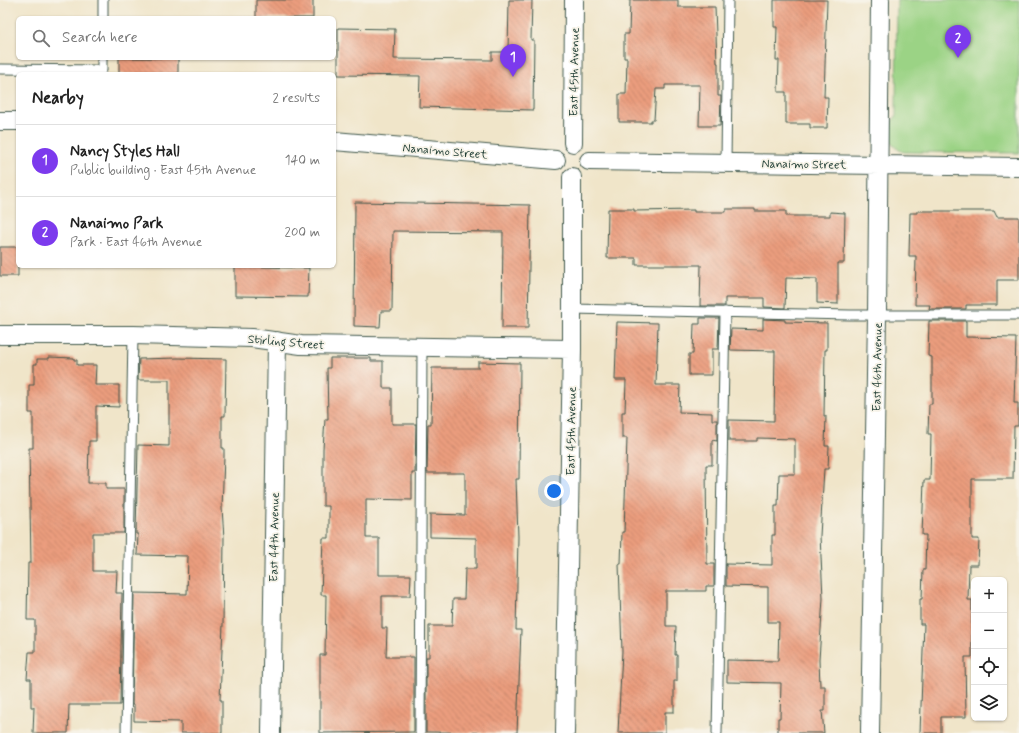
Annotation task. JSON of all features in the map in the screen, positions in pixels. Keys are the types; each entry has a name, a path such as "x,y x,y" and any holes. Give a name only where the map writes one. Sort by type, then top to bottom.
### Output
{"street":[{"name":"East 45th Avenue","path":"572,143 574,0"},
{"name":"East 46th Avenue","path":"870,733 878,315 880,0"},
{"path":"0,121 16,121"},
{"name":"Nanaimo Street","path":"336,141 556,160"},
{"path":"572,143 578,144 586,150 589,161 586,170 577,176 572,177 567,176 559,169 556,160 559,150 563,146 572,143"},
{"name":"Nanaimo Street","path":"589,161 1019,167"},
{"name":"East 45th Avenue","path":"565,733 572,350 572,177"},
{"name":"Stirling Street","path":"0,335 133,335 252,338 301,345 572,350"},
{"name":"East 44th Avenue","path":"272,733 277,341"}],"lane":[{"path":"103,0 103,16"},
{"path":"726,162 728,0"},
{"path":"0,68 102,70 102,60"},
{"path":"572,309 878,315 1019,315"},
{"path":"717,733 725,312"},
{"path":"126,733 133,335"},
{"path":"420,733 422,347"}],"green space":[{"path":"897,0 1019,0 1019,153 904,152 891,142 889,129 890,124 896,116"}],"building":[{"path":"256,0 313,0 313,16 256,16"},
{"path":"509,0 532,0 531,40 534,40 533,110 419,107 420,76 338,75 338,28 395,29 394,59 492,60 492,52 508,52"},
{"path":"630,0 678,0 678,7 715,7 718,96 721,96 720,126 699,126 700,85 665,85 665,89 656,89 654,120 651,120 651,122 619,122 619,94 626,94 627,58 624,58 624,34 629,34"},
{"path":"774,0 827,0 824,97 828,97 827,128 810,128 810,124 786,124 786,92 778,92 779,60 776,60 777,27 774,27"},
{"path":"119,60 178,60 178,72 119,72"},
{"path":"355,202 530,205 528,328 502,328 503,232 393,231 392,311 381,311 380,327 354,326"},
{"path":"608,209 634,209 634,211 694,210 694,212 726,212 726,209 755,209 755,211 786,211 786,216 830,216 830,212 845,213 844,263 838,263 838,304 817,303 817,279 786,278 785,308 764,307 764,298 725,298 725,306 700,306 701,265 636,265 636,258 607,258"},
{"path":"917,211 994,211 997,217 1019,217 1019,280 997,280 997,305 966,305 966,309 929,309 930,305 915,305 916,256 909,256 910,213 917,213"},
{"path":"0,247 16,247 16,268 18,268 18,276 0,276"},
{"path":"235,268 309,268 308,297 235,296"},
{"path":"700,318 719,318 718,349 712,349 712,375 689,375 689,354 693,354 694,324 700,324"},
{"path":"763,319 785,320 785,322 827,323 824,416 826,416 825,446 829,446 828,469 824,469 820,536 823,598 819,660 820,686 825,686 825,711 822,711 824,733 778,733 781,683 727,682 727,660 778,661 779,622 768,622 768,587 726,586 726,564 772,565 772,535 775,535 775,506 778,506 779,474 795,474 795,439 757,438 757,441 729,441 729,420 774,421 775,351 730,350 731,329 763,330"},
{"path":"929,321 966,321 966,337 1016,338 1014,403 1018,403 1018,426 1014,426 1013,479 972,479 972,539 979,539 978,565 969,565 968,600 971,600 971,657 965,657 966,717 941,717 941,733 920,733 924,624 920,624 920,599 922,599 923,570 925,570 926,535 922,535 924,480 930,480 931,434 928,434 929,404 932,404 932,357 928,356"},
{"path":"617,322 658,323 656,385 680,385 679,412 712,413 712,420 717,420 717,441 712,440 712,465 706,465 707,564 714,564 714,586 706,586 706,591 666,591 666,626 676,626 675,655 677,655 677,681 674,681 674,712 665,712 665,733 618,733 622,651 619,564 621,564 622,532 624,532 627,438 622,438 622,412 625,412 626,380 615,380"},
{"path":"49,357 74,358 74,360 77,360 77,365 96,365 95,385 119,385 119,407 96,406 96,441 89,441 88,483 106,483 106,489 124,489 124,533 93,533 93,571 117,571 116,593 122,593 120,705 69,705 68,733 33,733 34,707 31,707 31,679 27,679 29,652 35,652 35,620 27,620 28,563 31,563 29,448 33,448 33,413 29,413 29,385 34,385 34,364 37,364 37,359 49,359"},
{"path":"330,358 371,358 371,361 383,361 383,388 392,388 392,424 416,424 415,473 412,473 412,500 366,499 366,538 379,538 379,575 411,575 410,596 382,596 382,628 387,628 386,657 414,657 414,732 320,733 320,655 325,655 326,595 321,595 323,538 329,538 329,506 323,506 323,449 325,419 328,419 327,368 330,368"},
{"path":"139,359 226,359 225,416 222,416 222,448 224,448 224,457 222,508 224,538 220,700 222,700 222,733 181,733 181,722 134,721 134,705 132,705 134,593 187,594 188,556 137,555 138,534 136,534 138,445 169,446 169,380 138,380"},
{"path":"478,362 520,363 519,479 516,479 518,537 516,630 521,630 517,733 426,732 426,657 429,657 429,626 452,626 453,599 464,599 465,569 476,569 476,538 430,537 430,514 465,515 465,473 427,473 428,424 431,424 432,368 478,368"}],"place":[{"name":"Nanaimo Park","path":"958,58"},
{"name":"Nancy Styles Hall","path":"513,77"}]}
